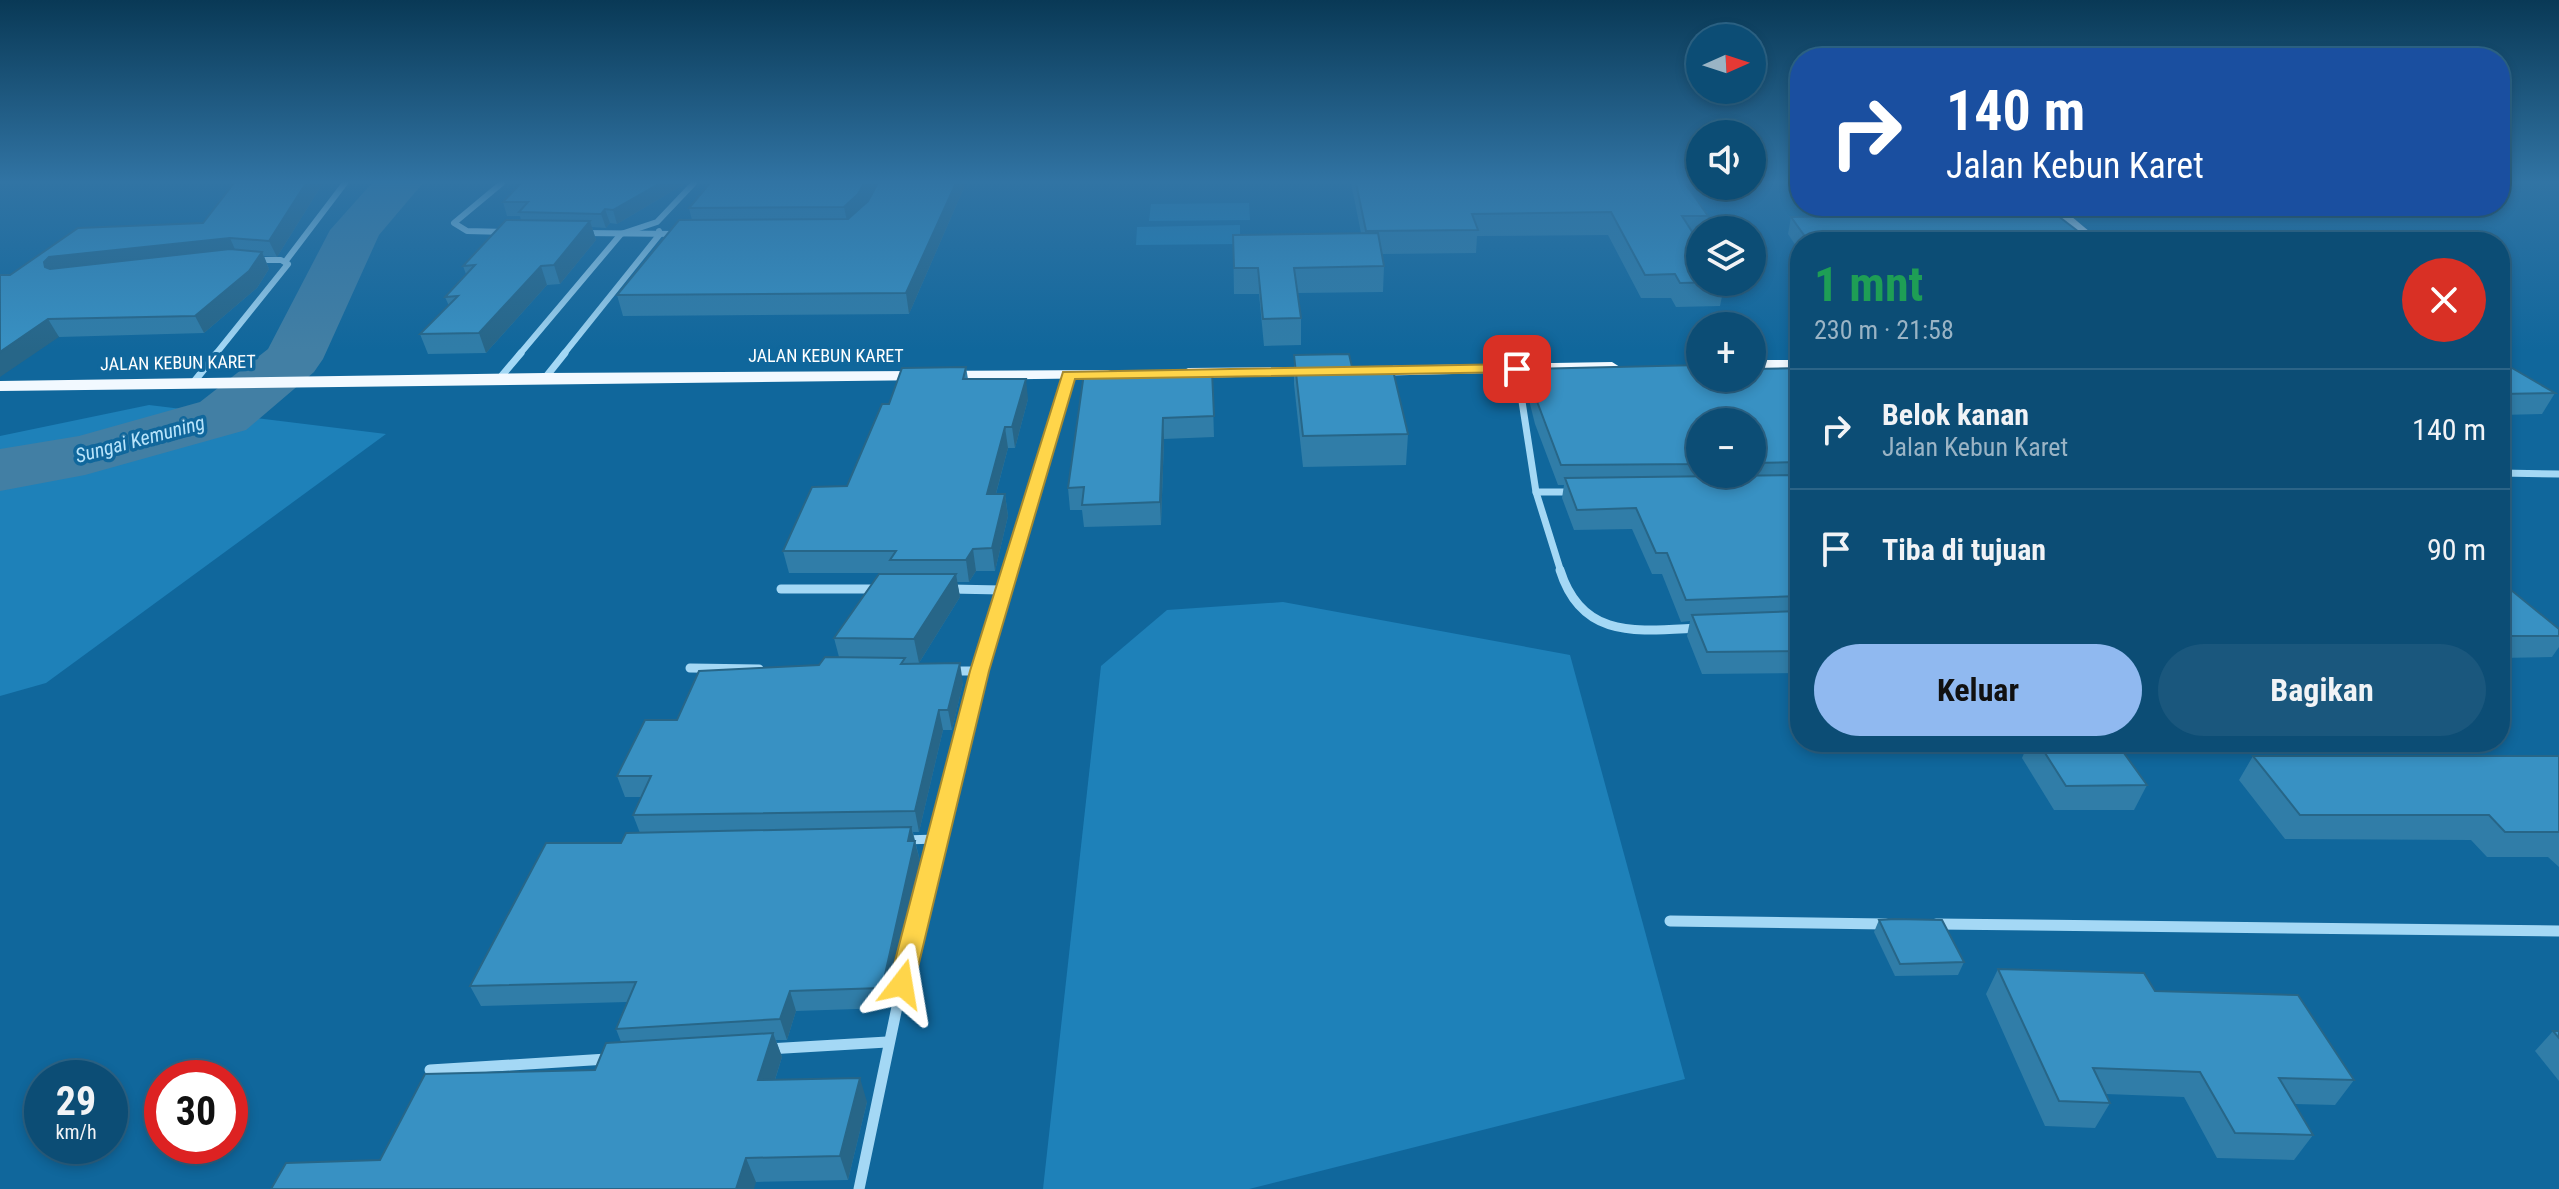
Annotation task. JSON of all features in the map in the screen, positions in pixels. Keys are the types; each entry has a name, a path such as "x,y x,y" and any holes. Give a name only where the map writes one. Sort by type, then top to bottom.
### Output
{"main road":[{"path":"1766,365 1790,365"},
{"path":"1164,374 1628,366"},
{"name":"JALAN KEBUN KARET","path":"0,386 1132,374"}],"street":[{"path":"285,262 303,238"},
{"path":"499,379 617,238"},
{"path":"545,378 656,238"},
{"path":"249,260 285,262"},
{"path":"193,383 279,280 288,264 285,262"},
{"path":"1517,369 1536,492 1566,589 1581,611 1598,623 1653,630 1712,628"},
{"path":"859,1189 887,1042 979,671 1069,375"},
{"path":"2510,473 2559,474"},
{"path":"1536,492 1583,492"},
{"path":"781,589 892,589"},
{"path":"939,589 1002,590"},
{"path":"690,668 766,669"},
{"path":"934,670 979,671"},
{"path":"892,840 938,839"},
{"path":"1670,921 1892,924"},
{"path":"1924,924 2559,931"},
{"path":"761,1050 887,1042"},
{"path":"430,1070 619,1058"}],"shaded area":[{"path":"1136,238 1240,238 1240,244 1136,245"},
{"path":"149,405 386,434 46,683 0,696 0,436"},
{"path":"1283,602 1570,655 1685,1079 1249,1189 1043,1189 1101,666 1167,610"}],"building":[{"path":"63,238 225,238 49,257 44,262 45,267 50,269 230,249 262,252 249,271 195,316 48,319 0,352 0,275 10,275"},
{"path":"236,238 271,238 269,241"},
{"path":"489,238 576,238 554,265 541,266 479,333 420,334 458,296 445,297 475,265 463,266"},
{"path":"664,238 931,238 906,293 617,295"},
{"path":"1233,238 1379,238 1384,266 1294,268 1301,318 1263,319 1258,268 1234,268"},
{"path":"1625,238 1686,238 1686,283 1680,283 1675,274 1645,275"},
{"path":"1349,354 1352,367 1392,366 1408,434 1303,436 1294,355"},
{"path":"1686,365 1686,392 1766,392 1766,369 1790,368 1790,462 1766,463 1766,408 1686,408 1686,464 1561,465 1538,404 1529,369"},
{"path":"966,367 963,379 1026,379 1012,427 1005,427 987,494 1005,494 992,548 973,549 966,560 890,560 896,551 783,551 812,487 847,486 882,404 889,404 902,368"},
{"path":"2510,367 2555,393 2510,394"},
{"path":"1212,371 1214,416 1163,418 1160,502 1082,505 1084,487 1068,488 1084,373"},
{"path":"1766,475 1790,475 1790,596 1686,600 1667,553 1656,553 1636,508 1577,510 1565,478 1686,476 1686,488 1766,488"},
{"path":"879,574 956,574 914,639 834,638"},
{"path":"2510,589 2559,629 2559,636 2510,636"},
{"path":"1790,611 1790,651 1707,652 1692,615"},
{"path":"825,657 905,658 901,664 960,663 948,710 939,710 915,811 633,815 651,776 617,776 645,720 677,720 699,671 819,665"},
{"path":"2044,752 2123,752 2147,785 2066,786"},
{"path":"2253,756 2559,756 2559,832 2505,832 2489,815 2300,815"},
{"path":"911,827 908,841 915,841 882,988 790,991 780,1019 616,1029 636,982 470,986 546,843 621,843 626,833"},
{"path":"1879,920 1942,920 1964,962 1900,964"},
{"path":"1998,969 2144,973 2155,991 2298,995 2354,1080 2279,1078 2313,1135 2235,1133 2200,1072 2093,1068 2110,1103 2059,1101"},
{"path":"773,1033 758,1080 860,1078 840,1156 746,1158 736,1189 271,1189 286,1163 380,1160 425,1074 595,1070 606,1043"}],"waterway":[{"name":"Sungai Kemuning","path":"0,470 85,455 223,416 293,359 352,238"}],"route":[{"path":"902,984 979,671 1069,375 1517,369"}]}
